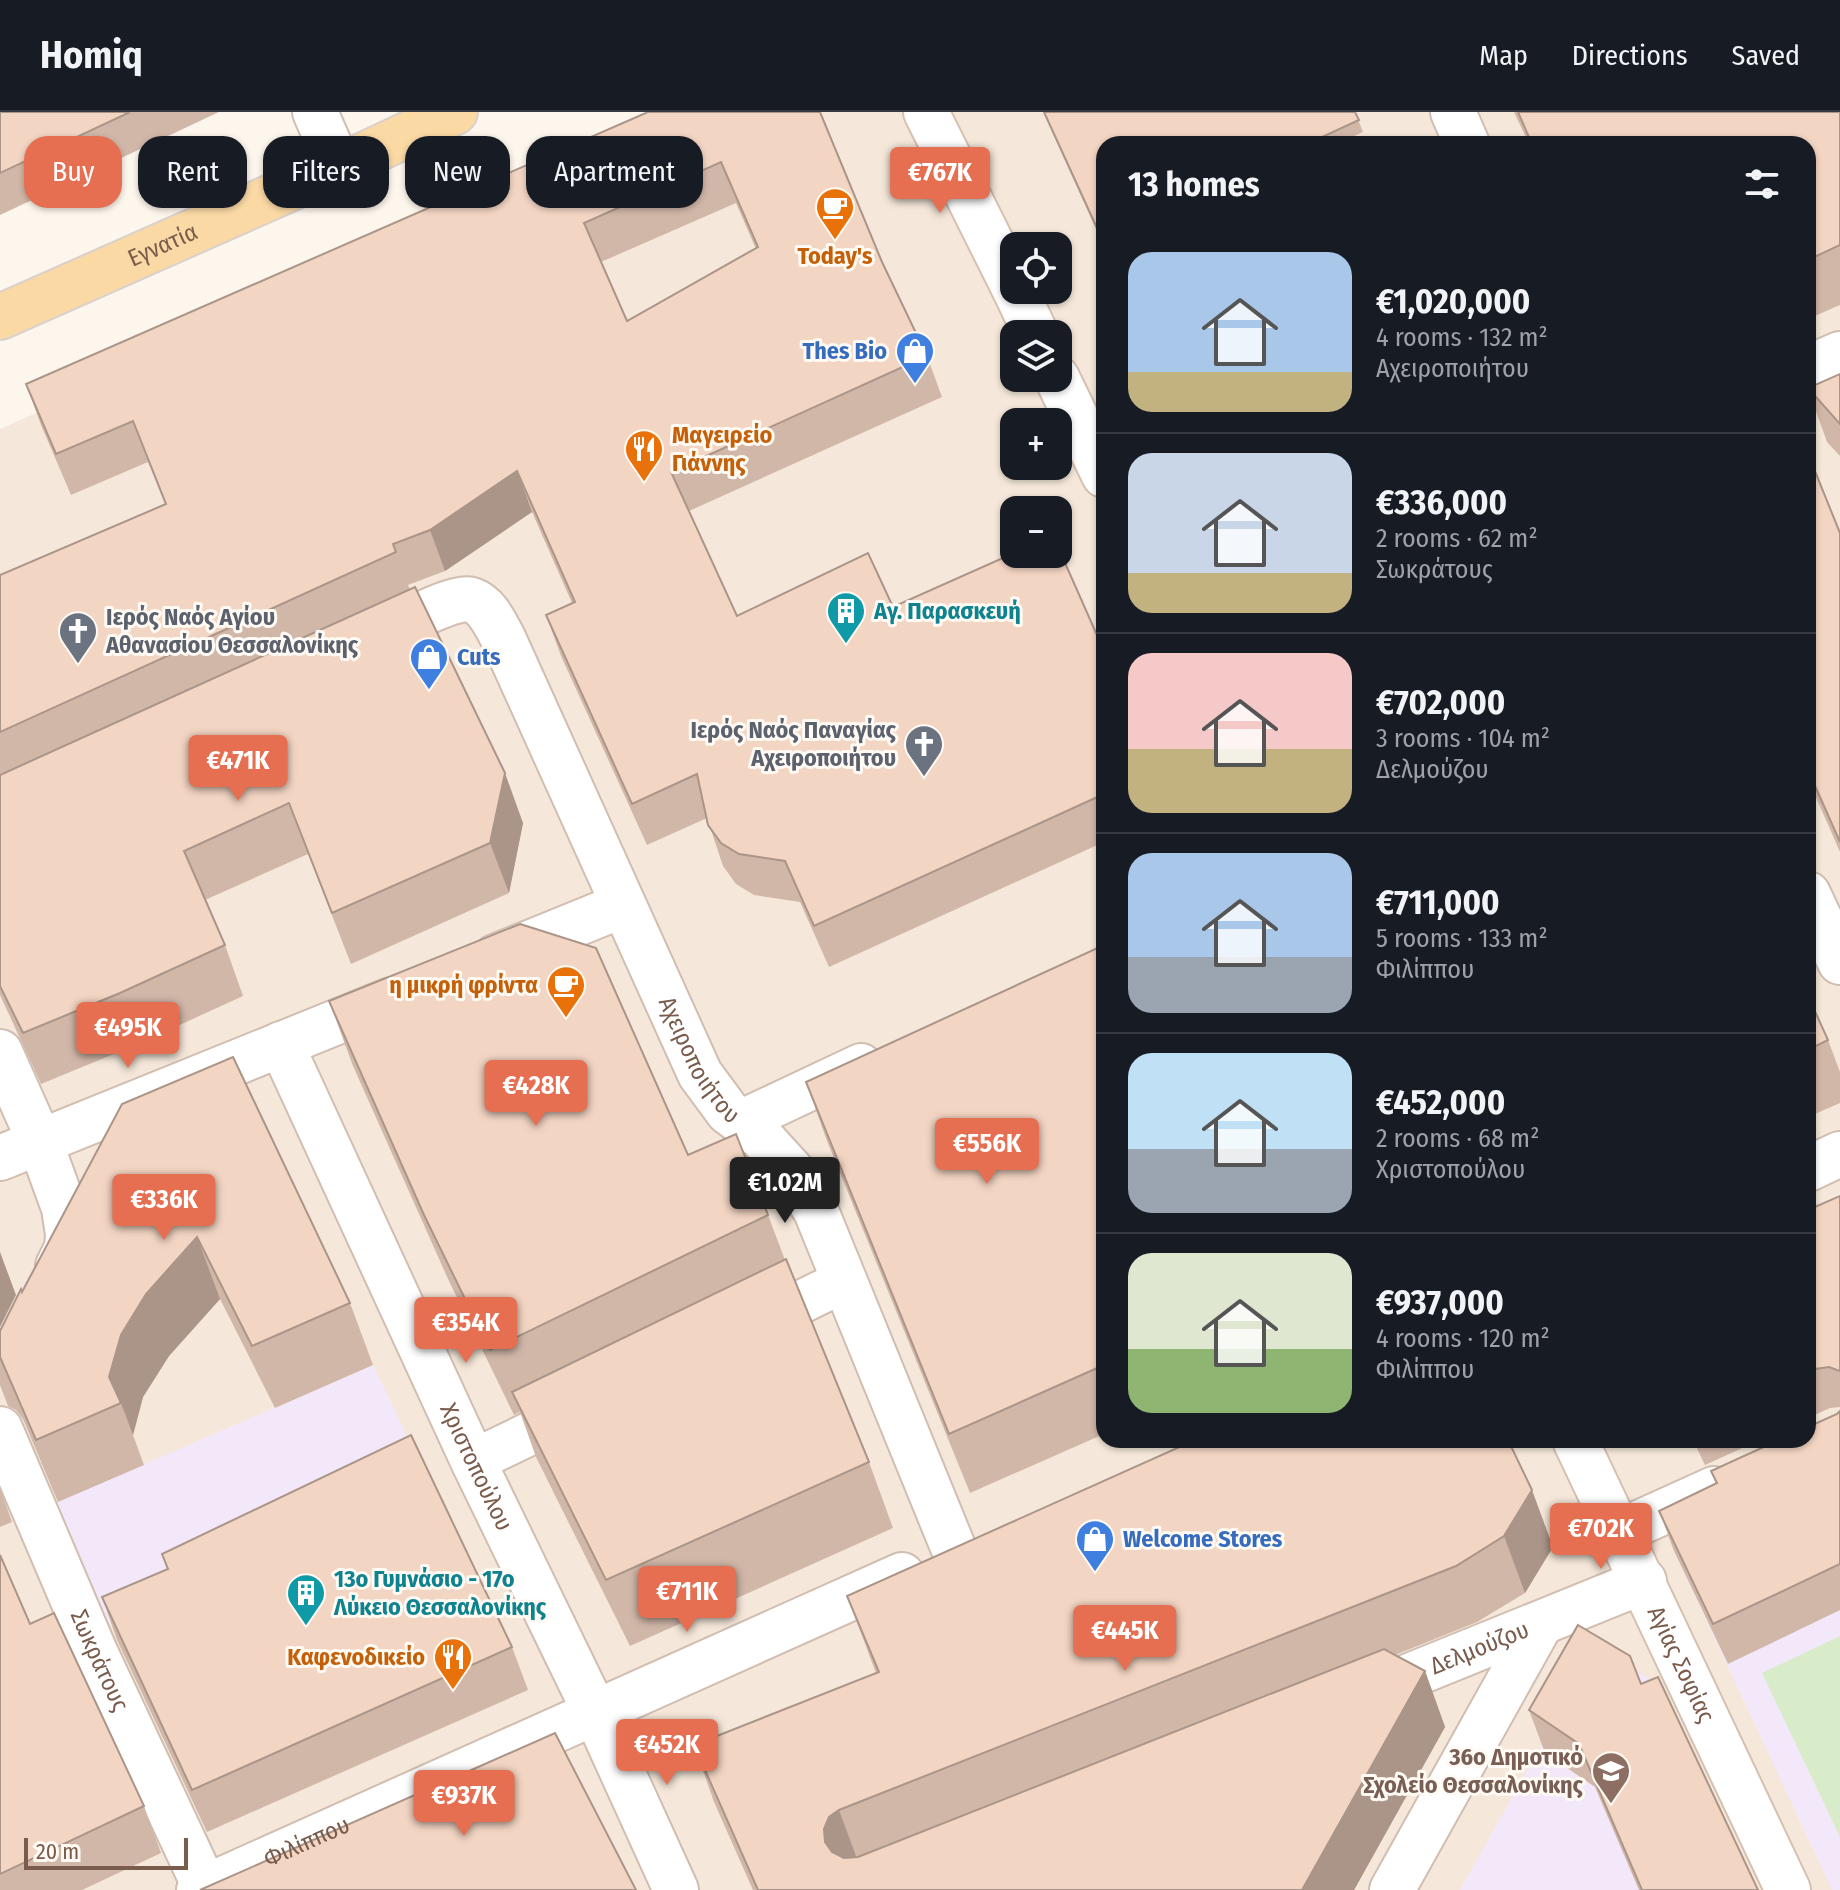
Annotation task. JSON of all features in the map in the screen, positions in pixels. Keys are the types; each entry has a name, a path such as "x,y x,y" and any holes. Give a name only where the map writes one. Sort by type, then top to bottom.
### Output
{"main road":[{"name":"Εγνατία","path":"389,143 455,112"},
{"name":"Εγνατία","path":"0,317 263,201"}],"street":[{"path":"315,112 325,136"},
{"path":"926,112 1000,261"},
{"path":"1453,112 1464,136"},
{"path":"1816,364 1840,354"},
{"path":"1064,392 1096,458"},
{"name":"Αχειροποιήτου","path":"343,652 457,600 473,601 490,614 700,1074 718,1101 760,1136 798,1180 816,1211 955,1552"},
{"path":"0,1158 623,905"},
{"path":"1816,911 1840,962"},
{"name":"Χριστοπούλου","path":"281,1044 473,1461 595,1712 676,1890"},
{"path":"740,1122 894,1050"},
{"path":"0,1052 40,1142 64,1208 67,1248 41,1301"},
{"path":"1816,1165 1840,1154"},
{"path":"716,1344 844,1281"},
{"path":"473,1461 616,1392"},
{"name":"Σωκράτους","path":"0,1429 95,1652 202,1889"},
{"name":"Αγίας Σοφίας","path":"1579,1448 1788,1890"},
{"path":"1619,1532 1743,1475"},
{"name":"Φιλίππου","path":"202,1889 996,1533"},
{"name":"Δελμούζου","path":"1336,1706 1644,1581"},
{"path":"1392,1890 1540,1625"}],"shaded area":[{"path":"711,112 1840,112 1840,1890 0,1890 0,429 496,208 510,208 510,202 526,194 526,208 703,208 703,136 657,136"},
{"path":"373,1365 427,1478 177,1597 109,1625 55,1503"},
{"path":"1840,1471 1840,1890 1832,1890 1674,1551"},
{"name":"36ο Δημοτικό Σχολείο Θεσσαλονίκης","path":"1596,1648 1658,1684 1754,1890 1460,1890"}],"green space":[{"path":"1840,1636 1840,1837 1762,1673"}],"building":[{"path":"0,112 130,112 79,136 24,136 24,162 0,173"},
{"path":"648,112 820,112 882,262 927,356 671,472 737,616 868,553 893,607 1000,559 1000,568 1067,568 1096,633 1096,798 814,926 785,861 739,854 721,843 708,825 697,774 632,804 546,615 575,602 517,471 430,530 393,544 396,552 0,732 0,575 166,504 133,421 56,454 26,384 428,208 510,208 510,172 526,165 526,208 618,208 584,223 627,321 758,247 721,162 703,170 703,136 593,136"},
{"path":"1044,112 1355,112 1359,120 1324,136 1096,136 1096,226"},
{"path":"1518,112 1840,112 1840,245 1816,256 1816,136 1528,136"},
{"path":"1840,374 1840,424 1816,397 1816,384"},
{"path":"1816,474 1840,533 1840,842 1816,788"},
{"path":"415,587 505,773 490,843 332,913 289,803 184,851 225,945 23,1033 0,986 0,775"},
{"path":"520,924 596,948 688,1155 736,1134 768,1215 490,1350 424,1215 329,1001"},
{"path":"1096,949 1096,1369 949,1434 806,1082"},
{"path":"1816,1014 1828,1040 1816,1046"},
{"path":"233,1057 350,1303 252,1346 197,1237 146,1294 121,1335 109,1377 121,1403 36,1440 0,1357 0,1331 21,1289 22,1292 122,1104"},
{"path":"1840,1196 1840,1371 1829,1367 1816,1369 1816,1206"},
{"path":"786,1259 869,1462 606,1580 512,1392"},
{"path":"1840,1411 1840,1564 1713,1624 1659,1511 1717,1483 1711,1471 1761,1448 1816,1448 1816,1423"},
{"path":"411,1435 512,1647 192,1790 102,1597 168,1569 162,1554"},
{"path":"1177,1448 1512,1448 1532,1490 1504,1536 1456,1566 839,1810 829,1817 824,1829 825,1842 832,1852 844,1858 858,1857 1384,1649 1425,1671 1302,1890 758,1890 694,1745 879,1672 847,1596"},
{"path":"0,1555 30,1624 54,1613 144,1806 0,1874"},
{"path":"1578,1625 1630,1656 1641,1684 1658,1677 1758,1890 1642,1890 1579,1744 1529,1710"},
{"path":"555,1733 636,1890 200,1890"}],"place":[{"name":"Today's","path":"835,241"},
{"name":"Thes Bio","path":"915,385"},
{"name":"Μαγειρείο Γιάννης","path":"644,483"},
{"name":"Αγ. Παρασκευή","path":"846,645"},
{"name":"Ιερός Ναός Αγίου Αθανασίου Θεσσαλονίκης","path":"78,665"},
{"name":"Cuts","path":"429,691"},
{"name":"Ιερός Ναός Παναγίας Αχειροποιήτου","path":"924,778"},
{"name":"η μικρή φρίντα","path":"566,1019"},
{"name":"Welcome Stores","path":"1095,1573"},
{"name":"13ο Γυμνάσιο - 17ο Λύκειο Θεσσαλονίκης","path":"306,1627"},
{"name":"Καφενοδικείο","path":"453,1691"},
{"name":"36ο Δημοτικό Σχολείο Θεσσαλονίκης","path":"1611,1805"}]}
